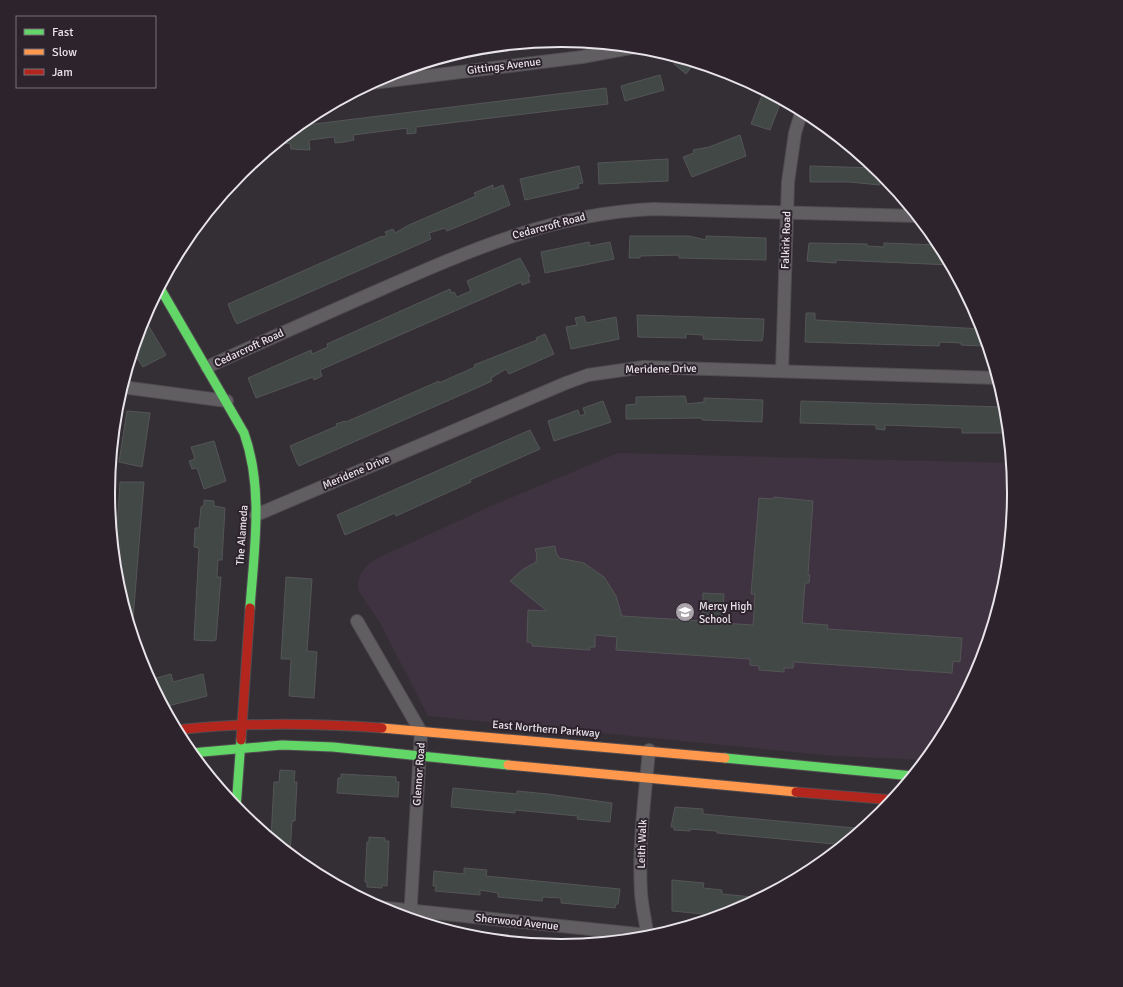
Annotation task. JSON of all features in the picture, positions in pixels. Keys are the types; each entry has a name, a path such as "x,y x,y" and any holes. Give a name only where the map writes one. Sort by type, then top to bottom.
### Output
{"main road":[{"name":"The Alameda","path":"163,293 227,401 244,433 252,456 256,477 256,515 236,799"},
{"name":"East Northern Parkway","path":"182,729 241,723 324,723 649,750 907,775"},
{"path":"198,752 282,745 333,747 646,779 886,799"}],"street":[{"name":"Gittings Avenue","path":"392,80 582,57 616,51"},
{"name":"Falkirk Road","path":"782,371 786,211 791,154 800,116"},
{"name":"Cedarcroft Road","path":"207,367 448,260 497,241 559,221 624,210 786,211 911,216"},
{"name":"Meridene Drive","path":"256,515 528,398 588,375 644,367 993,378"},
{"path":"128,389 227,401"},
{"name":"Glennor Road","path":"357,621 421,732 410,913"},
{"name":"Leith Walk","path":"649,750 642,826 641,894 650,931"},
{"name":"Sherwood Avenue","path":"417,916 627,935"}],"shaded area":[{"name":"Mercy High School","path":"618,453 1007,464 1007,523 1004,552 993,609 974,664 962,691 933,742 920,760 834,756 428,716 380,623 358,590 358,582 361,573 369,563 491,506"},
{"path":"484,933 552,940 532,939"}],"building":[{"path":"676,62 692,67 686,74 674,64"},
{"path":"660,75 664,90 625,101 621,86"},
{"path":"606,88 608,104 416,127 416,133 407,134 407,128 353,135 354,140 344,142 335,143 334,137 309,140 310,150 291,149 290,143 284,144 310,125"},
{"path":"762,95 780,104 770,130 751,124"},
{"path":"740,135 746,156 692,177 683,157 694,153 693,150 709,147"},
{"path":"668,159 668,181 599,184 598,163"},
{"path":"579,166 583,183 578,184 579,188 525,200 520,179"},
{"path":"810,166 866,168 880,181 880,185 849,182 810,182"},
{"path":"493,185 493,189 503,185 510,205 447,231 445,228 429,233 431,239 237,324 235,321 228,304 380,237 387,236 385,232 393,229 395,233 409,225 476,196 474,193"},
{"path":"630,236 689,236 706,240 706,236 766,238 766,260 679,258 679,255 640,256 640,258 629,258"},
{"path":"589,242 590,246 610,242 614,259 545,273 541,252"},
{"path":"809,243 867,244 867,246 884,247 884,243 933,245 945,265 836,260 836,263 807,261"},
{"path":"520,258 530,276 528,277 530,282 522,285 521,282 320,370 322,376 314,380 313,377 256,398 248,378 311,350 312,354 328,347 327,344 450,289 451,293 454,292 457,297 471,291 467,281"},
{"path":"806,313 815,313 815,320 976,329 983,346 940,342 939,346 805,342"},
{"path":"637,315 764,319 763,337 762,341 703,339 703,335 686,334 686,338 638,337"},
{"path":"584,316 586,323 616,317 619,339 571,349 566,327 577,325 575,318"},
{"path":"148,325 166,355 143,367 137,357"},
{"path":"545,334 554,354 509,374 506,369 491,378 492,381 470,391 299,466 297,463 290,446 337,426 336,424 346,422 439,381 439,383 475,367 474,365 537,340 536,338"},
{"path":"685,396 687,404 704,402 704,398 763,400 762,422 702,420 702,418 626,419 626,405 636,404 636,397"},
{"path":"603,401 611,422 554,441 548,421 578,410 580,416 585,414 583,408"},
{"path":"801,401 999,407 1002,433 962,433 962,428 885,425 885,430 876,429 876,425 800,423"},
{"path":"127,411 150,413 142,467 119,462"},
{"path":"530,430 540,449 470,480 471,482 396,516 395,513 345,535 337,515"},
{"path":"214,441 226,481 204,489 197,468 192,469 189,461 195,459 191,447"},
{"path":"120,482 144,482 133,619 124,581 117,531"},
{"path":"774,497 813,501 808,575 810,575 809,583 805,583 802,623 828,625 827,629 962,638 960,662 953,661 952,673 794,662 793,668 784,668 784,672 759,670 759,666 750,665 750,659 616,650 617,637 595,635 595,647 590,647 590,650 532,646 532,643 527,642 528,610 547,611 510,581 522,570 536,562 537,555 535,549 555,546 559,558 584,563 604,577 616,596 622,616 702,621 703,593 724,594 722,623 753,625 755,594 751,594 759,498 774,499"},
{"path":"204,500 214,501 214,506 225,508 222,560 218,560 217,577 221,577 216,640 212,641 194,640 199,548 194,547 195,528 199,528 201,507 204,505"},
{"path":"286,577 312,579 307,651 317,652 314,698 289,696 291,659 281,659"},
{"path":"171,674 173,682 203,674 207,696 169,706 155,678"},
{"path":"280,770 295,771 294,782 297,782 295,821 292,821 290,848 271,833 274,782 279,782"},
{"path":"341,774 396,777 396,782 399,782 398,797 337,793 338,778 341,778"},
{"path":"453,788 517,794 517,791 612,803 610,822 577,819 578,816 515,810 515,813 451,807"},
{"path":"675,807 703,809 703,814 855,828 855,830 837,844 717,833 717,831 690,829 690,831 674,830 674,827 671,827"},
{"path":"369,837 385,838 385,841 389,841 387,886 382,885 382,888 367,887 367,882 365,882 367,842 369,842"},
{"path":"464,868 487,870 486,876 620,889 618,904 616,904 615,908 561,903 561,898 543,897 542,901 498,897 498,893 480,890 480,895 435,891 436,886 433,886 434,871 464,874"},
{"path":"672,880 704,883 703,888 722,890 722,894 752,897 709,915 672,911"}],"traffic: fast":[{"path":"163,293 244,433 250,454 256,498 255,542 250,608"},
{"path":"237,799 241,740"},
{"path":"198,752 282,745 333,747 508,765"},
{"path":"725,758 907,775"}],"traffic: slow":[{"path":"382,728 725,758"},
{"path":"508,765 796,792"}],"traffic: jam":[{"path":"241,740 250,608"},
{"path":"182,729 279,724 382,728"},
{"path":"796,792 886,799"}],"place":[{"name":"Mercy High School","path":"685,612"}]}
